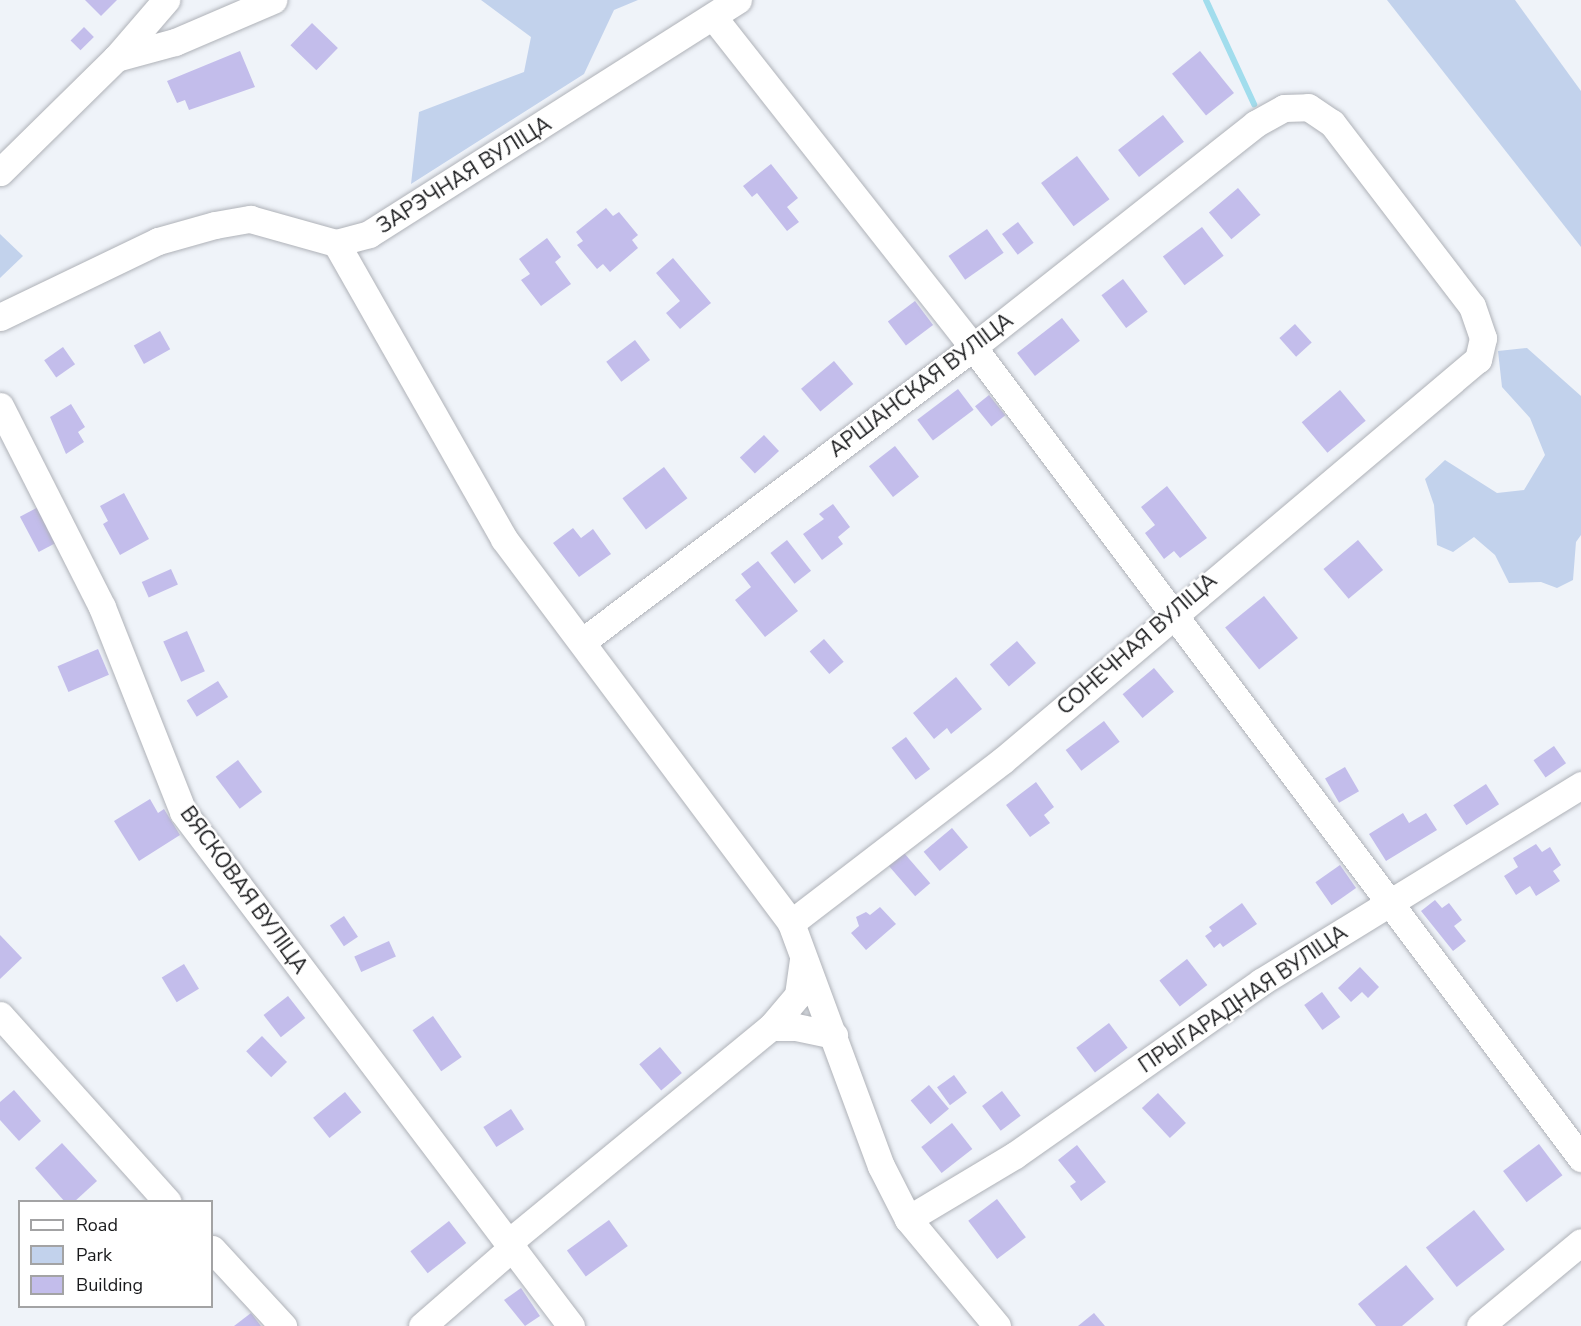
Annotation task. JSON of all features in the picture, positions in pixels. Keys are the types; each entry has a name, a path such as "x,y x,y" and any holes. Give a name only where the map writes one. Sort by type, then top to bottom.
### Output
{"street":[{"path":"0,172 116,58 166,0"},
{"path":"116,58 175,42 273,0"},
{"name":"ЗАРЭЧНАЯ ВУЛІЦА","path":"336,243 369,234 714,18 738,0"},
{"path":"714,18 973,347 1173,612 1387,904 1581,1158"},
{"name":"АРШАНСКАЯ ВУЛІЦА","path":"583,641 973,347 1255,124 1284,108 1308,107 1332,123 1472,306 1483,338 1478,359"},
{"path":"0,317 158,241 215,225 250,219 336,243 504,539 583,641 791,923 803,948 881,1166 908,1219 997,1326"},
{"name":"СОНЕЧНАЯ ВУЛІЦА","path":"791,923 1002,761 1173,612 1478,359"},
{"name":"ВЯСКОВАЯ ВУЛІЦА","path":"0,406 102,607 183,812 511,1244 570,1326"},
{"name":"ПРЫГАРАДНАЯ ВУЛІЦА","path":"908,1219 1015,1155 1261,982 1581,785"},
{"path":"422,1326 511,1244 771,1027 791,1006 803,984 803,948"},
{"path":"0,1015 166,1200"},
{"path":"771,1027 796,1026 834,1035"},
{"path":"1480,1326 1581,1242"},
{"path":"213,1249 283,1326"}],"green space":[{"path":"481,0 638,0 614,10 584,74 411,184 419,112 524,72 531,37"},
{"path":"1387,0 1515,0 1581,91 1581,247"},
{"path":"0,234 23,256 0,278"},
{"path":"1527,348 1581,396 1581,535 1576,542 1573,580 1557,588 1541,582 1509,583 1495,555 1474,537 1453,552 1437,545 1434,505 1425,479 1445,460 1497,493 1524,490 1545,455 1530,418 1502,387 1498,351"}],"building":[{"path":"85,0 117,0 101,16"},
{"path":"312,23 338,48 316,70 290,45"},
{"path":"84,27 94,37 80,50 71,40"},
{"path":"240,51 255,87 189,110 185,100 177,103 167,81"},
{"path":"1200,51 1234,93 1206,116 1172,74"},
{"path":"1163,115 1184,142 1139,177 1118,150"},
{"path":"1077,156 1109,199 1074,226 1041,183"},
{"path":"771,164 798,198 787,207 799,222 787,231 757,193 752,197 743,186"},
{"path":"1238,188 1260,215 1231,239 1209,212"},
{"path":"606,208 613,216 619,212 638,235 632,240 638,248 610,272 603,264 597,269 577,245 583,241 576,232"},
{"path":"1018,222 1034,243 1018,255 1002,234"},
{"path":"1202,227 1224,256 1185,285 1163,256"},
{"path":"987,229 1004,253 965,280 948,256"},
{"path":"547,238 561,257 555,262 571,284 541,306 521,280 530,274 519,259"},
{"path":"673,258 711,303 680,329 666,313 680,301 656,273"},
{"path":"1123,279 1148,312 1126,328 1101,295"},
{"path":"915,301 933,325 906,345 888,321"},
{"path":"1062,318 1080,341 1035,376 1017,353"},
{"path":"1295,324 1312,343 1296,357 1279,338"},
{"path":"160,331 170,349 144,364 134,346"},
{"path":"635,340 650,360 621,382 606,362"},
{"path":"63,347 75,364 56,377 44,360"},
{"path":"834,361 853,384 820,412 801,389"},
{"path":"958,389 974,410 933,440 917,420"},
{"path":"1340,390 1366,421 1327,453 1302,422"},
{"path":"989,395 1005,415 991,427 975,406"},
{"path":"71,404 85,427 78,432 84,442 66,454 50,417"},
{"path":"764,435 779,451 755,474 740,458"},
{"path":"895,446 919,477 893,497 869,466"},
{"path":"664,467 687,498 646,529 622,498"},
{"path":"1167,486 1207,538 1180,558 1174,551 1164,559 1145,533 1155,525 1141,507"},
{"path":"124,493 149,539 120,555 103,524 108,521 100,506"},
{"path":"833,504 850,527 838,537 843,544 822,560 803,534 824,519 819,514"},
{"path":"42,505 61,540 39,552 20,517"},
{"path":"573,528 581,538 593,529 611,554 579,577 553,543"},
{"path":"787,540 811,571 794,584 770,553"},
{"path":"1358,540 1383,570 1349,599 1324,569"},
{"path":"758,561 798,611 765,637 735,600 751,587 741,574"},
{"path":"171,569 178,585 149,598 142,582"},
{"path":"1264,596 1298,638 1259,669 1225,627"},
{"path":"187,631 205,671 181,682 163,642"},
{"path":"824,639 844,662 829,674 810,651"},
{"path":"1017,641 1036,663 1009,687 990,665"},
{"path":"98,649 109,675 68,692 57,666"},
{"path":"1154,668 1174,692 1143,718 1123,694"},
{"path":"956,677 982,709 951,734 947,728 934,739 913,713"},
{"path":"218,681 228,697 197,717 187,701"},
{"path":"1104,721 1120,742 1081,771 1066,750"},
{"path":"906,737 930,769 916,780 892,748"},
{"path":"1554,746 1566,763 1546,778 1534,760"},
{"path":"238,760 262,792 240,809 216,777"},
{"path":"1345,767 1359,791 1339,803 1325,779"},
{"path":"1036,782 1054,807 1044,815 1050,823 1030,837 1006,805"},
{"path":"1486,784 1499,804 1466,825 1453,805"},
{"path":"150,799 158,813 164,809 180,835 139,861 114,821"},
{"path":"1403,813 1409,823 1426,813 1437,830 1386,861 1369,834"},
{"path":"952,828 968,847 940,871 924,852"},
{"path":"1536,844 1542,852 1550,847 1561,865 1553,871 1560,881 1536,896 1530,886 1516,895 1504,876 1518,867 1513,858"},
{"path":"904,853 930,883 915,896 889,866"},
{"path":"1340,865 1356,888 1331,905 1315,882"},
{"path":"1435,900 1442,908 1449,903 1462,920 1454,926 1466,941 1453,951 1421,911"},
{"path":"1242,903 1257,924 1223,947 1220,943 1214,948 1205,936 1212,931 1209,927"},
{"path":"880,907 896,924 866,950 851,933 859,926 856,917 866,912 870,915"},
{"path":"344,916 358,937 344,946 330,926"},
{"path":"0,935 22,958 0,979"},
{"path":"389,941 396,957 361,972 354,956"},
{"path":"1187,959 1207,985 1180,1007 1159,981"},
{"path":"184,964 199,989 177,1002 162,977"},
{"path":"1360,967 1379,987 1368,998 1362,992 1351,1002 1338,988"},
{"path":"1322,992 1340,1017 1322,1030 1304,1005"},
{"path":"288,996 305,1018 281,1037 264,1015"},
{"path":"433,1016 462,1057 441,1071 413,1030"},
{"path":"1109,1023 1128,1048 1095,1072 1076,1048"},
{"path":"262,1036 287,1062 271,1077 246,1051"},
{"path":"660,1047 682,1073 661,1090 639,1064"},
{"path":"954,1075 967,1093 950,1105 937,1087"},
{"path":"929,1085 949,1109 931,1124 911,1100"},
{"path":"14,1090 41,1121 19,1141 0,1120 0,1102"},
{"path":"1002,1091 1021,1116 1001,1131 982,1106"},
{"path":"345,1092 361,1112 329,1138 313,1118"},
{"path":"1158,1093 1186,1123 1170,1138 1142,1108"},
{"path":"511,1109 524,1129 496,1147 483,1127"},
{"path":"952,1123 972,1149 942,1173 921,1147"},
{"path":"62,1143 97,1181 76,1200 63,1200 35,1168"},
{"path":"1539,1144 1562,1175 1527,1202 1503,1171"},
{"path":"1077,1145 1106,1182 1081,1201 1070,1186 1076,1182 1058,1160"},
{"path":"997,1199 1026,1237 997,1259 968,1221"},
{"path":"1474,1210 1505,1249 1457,1287 1426,1248"},
{"path":"609,1220 628,1246 586,1276 567,1251"},
{"path":"449,1221 466,1243 428,1273 410,1251"},
{"path":"1406,1265 1434,1299 1402,1326 1376,1326 1358,1304"},
{"path":"521,1288 540,1316 525,1326 504,1300"},
{"path":"251,1313 261,1326 234,1326"},
{"path":"1094,1313 1105,1326 1078,1326"}],"waterway":[{"path":"1206,0 1254,104"}]}
